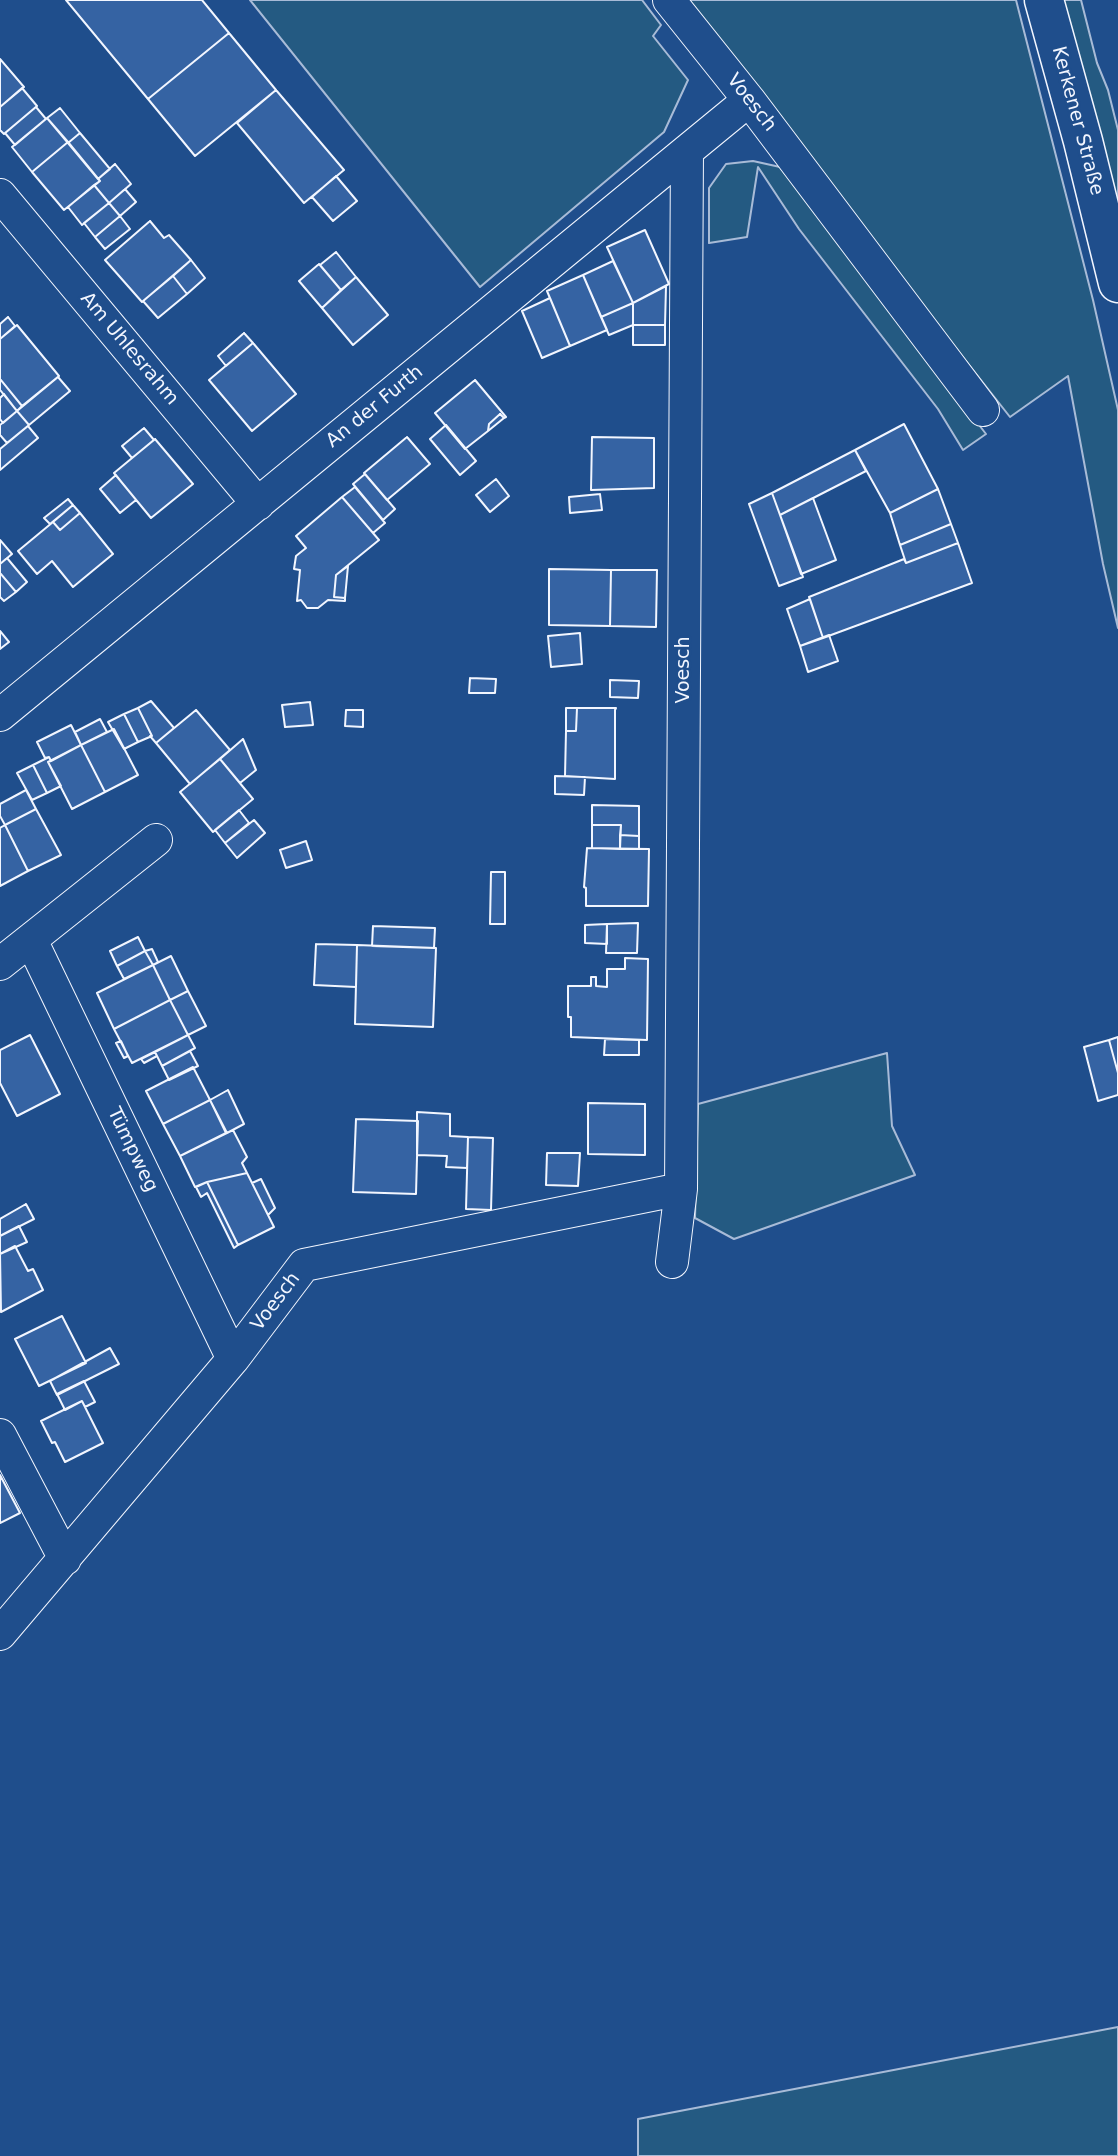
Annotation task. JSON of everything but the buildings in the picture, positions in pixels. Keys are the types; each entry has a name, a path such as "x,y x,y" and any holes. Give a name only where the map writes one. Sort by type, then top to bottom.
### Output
{"main road":[{"name":"Kerkener Straße","path":"1044,0 1118,283"}],"street":[{"name":"Voesch","path":"669,0 749,100 983,410"},
{"name":"An der Furth","path":"0,715 749,100"},
{"name":"Voesch","path":"671,1262 681,1189 687,151"},
{"name":"Am Uhlesrahm","path":"0,195 258,504"},
{"path":"0,964 156,840"},
{"name":"Tümpweg","path":"31,940 233,1359"},
{"name":"Voesch","path":"0,1634 233,1359 303,1265 681,1189"},
{"path":"0,1435 65,1559"}],"shaded area":[{"path":"250,0 642,0 661,25 653,36 688,80 664,132 480,287"},
{"path":"682,0 1016,0 1093,300 1118,410 1118,628 1103,564 1068,376 1010,417"},
{"path":"1059,0 1081,0 1097,63 1108,90 1118,130 1118,227"},
{"path":"753,161 780,167 986,434 963,450 938,409 799,229 758,167 747,237 709,243 709,188 726,164"},
{"path":"887,1053 892,1126 915,1175 734,1239 695,1218 698,1104"},
{"path":"1118,2027 1118,2156 638,2156 638,2119"}]}
